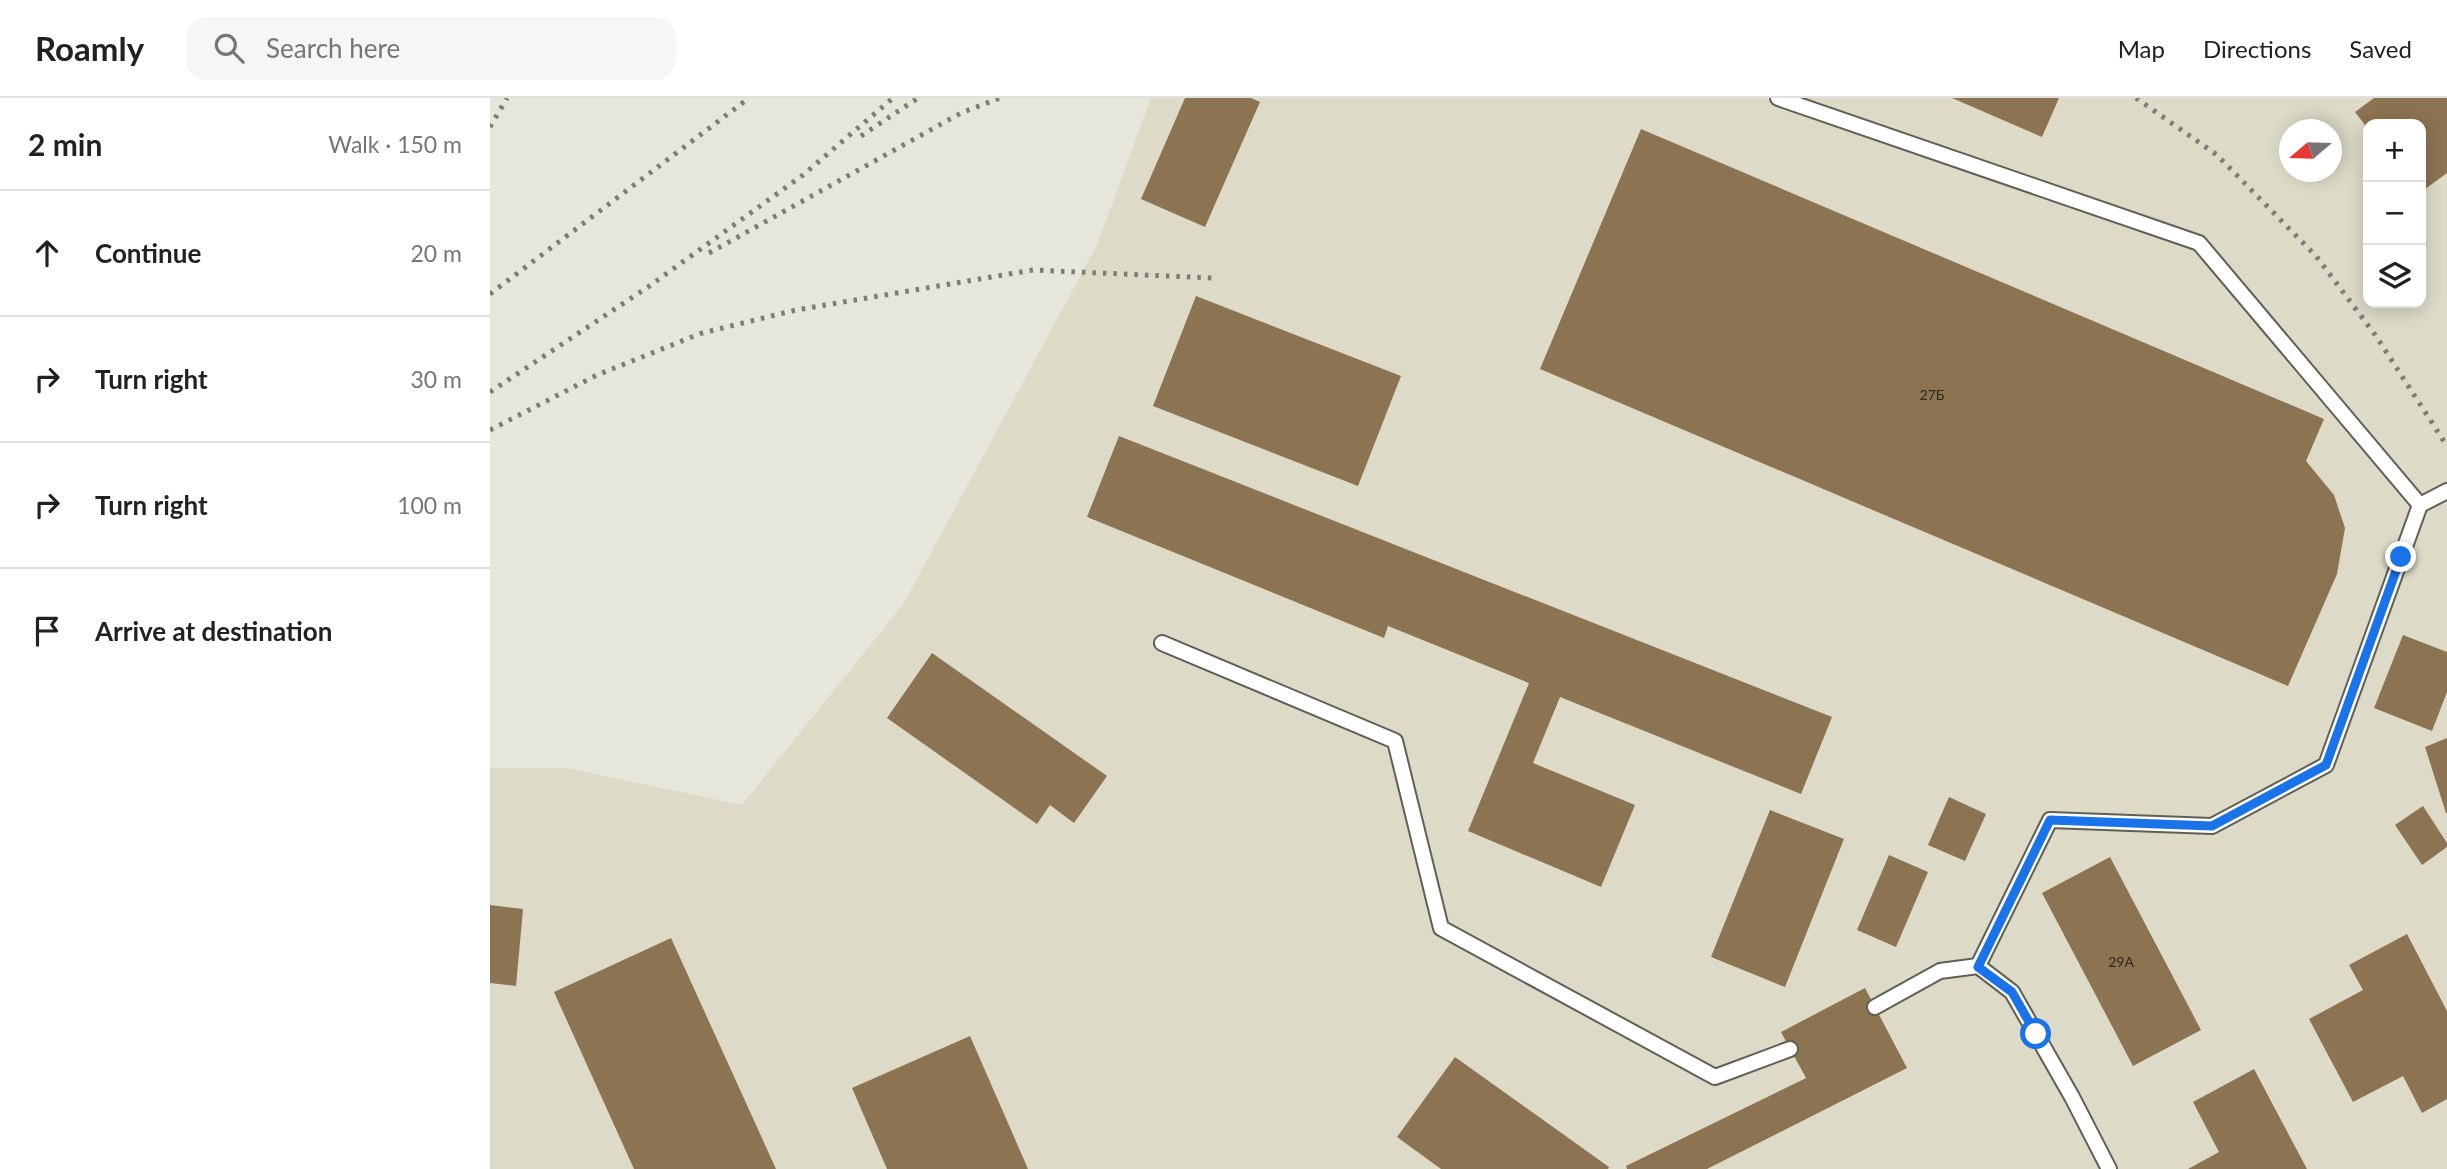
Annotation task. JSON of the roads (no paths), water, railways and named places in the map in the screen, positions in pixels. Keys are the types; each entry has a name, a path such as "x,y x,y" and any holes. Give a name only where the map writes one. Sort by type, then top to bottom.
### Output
{"lane":[{"path":"1778,98 2199,243 2420,505"},
{"path":"1978,967 2050,820 2212,826 2326,765 2420,505 2447,491"},
{"path":"1162,643 1395,741 1441,928 1715,1077 1790,1049"},
{"path":"1875,1007 1940,971 1978,967 2012,992 2072,1097 2109,1169"}],"railway":[{"path":"490,127 507,98"},
{"path":"490,294 749,98"},
{"path":"490,392 648,287 803,175 893,98"},
{"path":"861,136 918,98"},
{"path":"709,253 961,113 1000,98"},
{"path":"2136,98 2217,155 2316,256 2376,336 2447,446"},
{"path":"490,430 597,375 702,333 796,310 1033,270 1212,278"}]}
